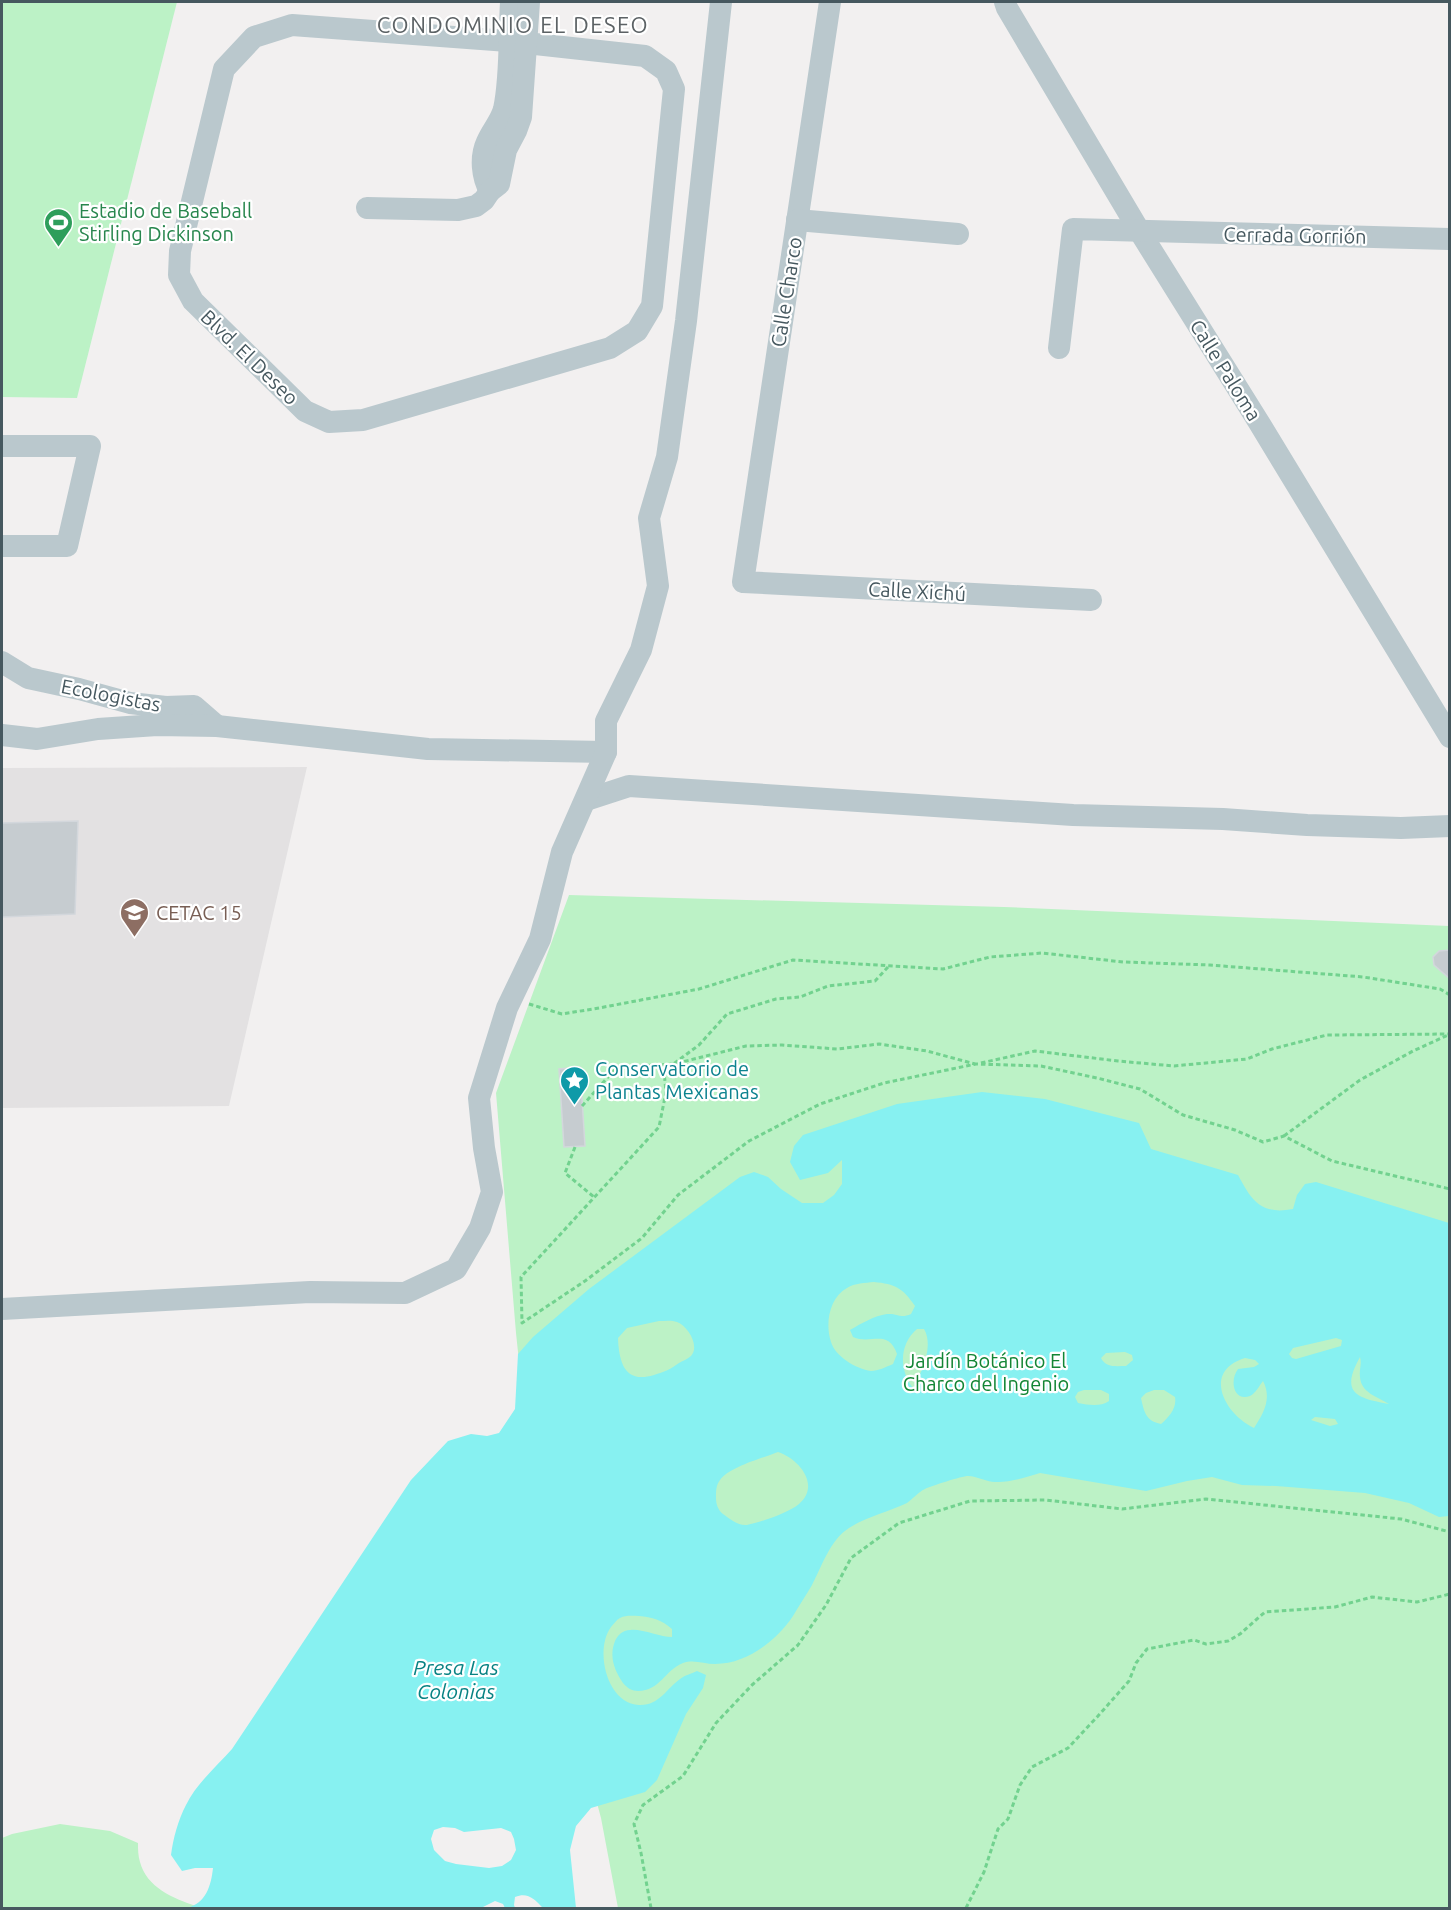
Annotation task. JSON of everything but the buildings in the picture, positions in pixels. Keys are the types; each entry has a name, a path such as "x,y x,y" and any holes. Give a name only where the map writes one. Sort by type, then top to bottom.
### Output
{"street":[{"path":"367,208 458,210 476,206 499,184 506,150 521,117 517,42 511,2"},
{"path":"517,42 529,2"},
{"path":"2,1309 310,1292 405,1293 456,1269 480,1228 492,1192 484,1148 479,1098 507,1008 540,939 562,852 606,752 606,722 641,650 658,586 649,518 667,457 686,321 721,2"},
{"name":"Calle Charco","path":"743,582 830,2"},
{"name":"Calle Paloma","path":"1005,2 1140,232 1264,431 1449,737"},
{"name":"Blvd. El Deseo","path":"292,25 517,42 645,56 666,71 674,89 652,306 637,331 610,348 363,420 330,422 305,411 193,301 179,275 180,251 224,69 254,37 292,25"},
{"path":"797,220 958,234"},
{"name":"Cerrada Gorrión","path":"1059,348 1073,230 1449,238"},
{"path":"2,446 90,446 67,546 2,546"},
{"name":"Calle Xichú","path":"743,582 1091,600"},
{"name":"Ecologistas","path":"2,662 28,678 130,703 166,707 194,706 217,726"},
{"path":"2,735 37,739 98,729 157,725 217,726 428,749 606,752"},
{"path":"586,800 628,786 1073,815 1223,819 1331,826 1401,828 1449,826"}],"path":[{"path":"507,1008 529,1004 562,1014 599,1008 699,989 793,960 943,969 990,957 1042,953 1123,962 1210,965 1363,977 1440,989 1449,995"},
{"path":"888,967 875,981 828,986 800,997 776,999 727,1014 699,1045 664,1071 666,1092 659,1127 521,1277 522,1323 585,1281 642,1238 678,1196 749,1141 820,1104 884,1083 1035,1051 1174,1066 1247,1059 1272,1048 1327,1035 1449,1034"},
{"path":"582,1106 617,1067 674,1064 746,1046 782,1045 837,1049 879,1044 927,1051 976,1064 1041,1066 1097,1078 1140,1089 1183,1115 1263,1142 1284,1136 1360,1080 1449,1034"},
{"path":"1284,1136 1332,1161 1449,1189"},
{"path":"576,1147 565,1173 594,1197"},
{"path":"651,1908 634,1824 643,1805 683,1776 716,1723 752,1685 798,1645 826,1605 851,1558 899,1524 970,1501 1046,1500 1122,1509 1206,1499 1401,1519 1449,1532"},
{"path":"966,1908 984,1872 998,1829 1008,1818 1020,1785 1032,1767 1068,1748 1129,1681 1136,1663 1147,1649 1194,1640 1206,1644 1228,1641 1240,1634 1265,1612 1335,1607 1372,1597 1417,1602 1449,1594"}],"shaded area":[{"name":"CETAC 15","path":"307,767 229,1106 2,1108 2,768"}],"green space":[{"name":"Estadio de Baseball Stirling Dickinson","path":"2,2 177,2 77,398 2,397"},
{"name":"Jardín Botánico El Charco del Ingenio","path":"569,895 1004,907 1449,926 1449,1908 618,1908 601,1818 559,1661 538,1542 516,1333 496,1093"},
{"path":"60,1824 110,1831 138,1843 138,1855 148,1879 162,1891 196,1906 187,1908 2,1908 2,1838"}],"water":[{"name":"Presa Las Colonias","path":"982,1092 1045,1099 1139,1123 1151,1149 1238,1175 1253,1199 1265,1208 1293,1209 1297,1195 1305,1184 1316,1182 1449,1223 1449,1516 1439,1517 1409,1503 1365,1493 1242,1485 1212,1477 1146,1491 1040,1473 1006,1482 992,1482 968,1476 947,1481 925,1489 907,1503 863,1521 842,1533 786,1625 760,1649 738,1660 715,1664 691,1661 683,1663 671,1670 652,1688 634,1690 623,1683 615,1668 612,1652 615,1641 620,1634 633,1630 672,1637 672,1629 661,1621 644,1616 625,1616 615,1622 606,1637 604,1662 612,1686 619,1696 628,1702 639,1705 652,1703 684,1676 697,1671 706,1675 703,1688 686,1714 657,1780 645,1792 591,1808 576,1826 570,1850 576,1908 543,1908 534,1899 524,1895 515,1897 515,1908 505,1908 503,1904 495,1901 481,1908 187,1908 203,1898 211,1881 213,1868 182,1871 171,1855 178,1823 190,1797 232,1749 411,1480 448,1441 471,1434 487,1436 499,1433 515,1409 518,1354 533,1337 589,1289 740,1177 754,1172 768,1177 802,1203 823,1203 834,1195 842,1184 842,1160 828,1173 800,1180 790,1162 794,1146 803,1135 897,1104","holes":["874,1282 893,1286 906,1295 915,1306 911,1314 882,1315 850,1330 853,1337 884,1339 893,1346 897,1354 893,1364 879,1370 865,1370 853,1365 841,1357 831,1342 828,1327 832,1305 841,1292 853,1285","659,1321 681,1324 691,1337 694,1347 691,1356 670,1369 644,1377 630,1374 620,1356 618,1338 627,1328","917,1329 924,1329 928,1343 927,1351 923,1367 913,1388 903,1365 904,1350 911,1335","1336,1338 1342,1340 1341,1346 1296,1359 1289,1354 1293,1348","1125,1352 1132,1355 1133,1360 1126,1366 1112,1366 1101,1358 1106,1353","1360,1357 1360,1377 1363,1387 1389,1404 1360,1396 1352,1386 1351,1379","1245,1358 1255,1360 1259,1364 1238,1369 1234,1379 1235,1389 1240,1396 1252,1395 1263,1381 1266,1387 1266,1405 1254,1428 1243,1422 1227,1403 1222,1393 1221,1382 1224,1372 1232,1364","1084,1390 1101,1390 1109,1394 1109,1401 1098,1405 1086,1404 1078,1403 1075,1397 1078,1392","1164,1390 1175,1397 1174,1409 1161,1424 1152,1421 1145,1412 1141,1398 1146,1393","1315,1417 1335,1419 1338,1424 1330,1426 1311,1420","778,1452 786,1455 805,1474 808,1481 805,1497 799,1504 774,1517 747,1525 734,1522 719,1509 716,1493 717,1486 724,1475 738,1467","443,1827 455,1828 464,1832 501,1828 511,1832 516,1850 511,1860 502,1866 489,1868 445,1861 434,1850 431,1839 434,1830"]}],"place":[{"name":"Estadio de Baseball Stirling Dickinson","path":"58,248"},
{"name":"CETAC 15","path":"135,938"},
{"name":"Conservatorio de Plantas Mexicanas","path":"574,1106"}],"district":[{"name":"CONDOMINIO EL DESEO","path":"513,24"}]}
